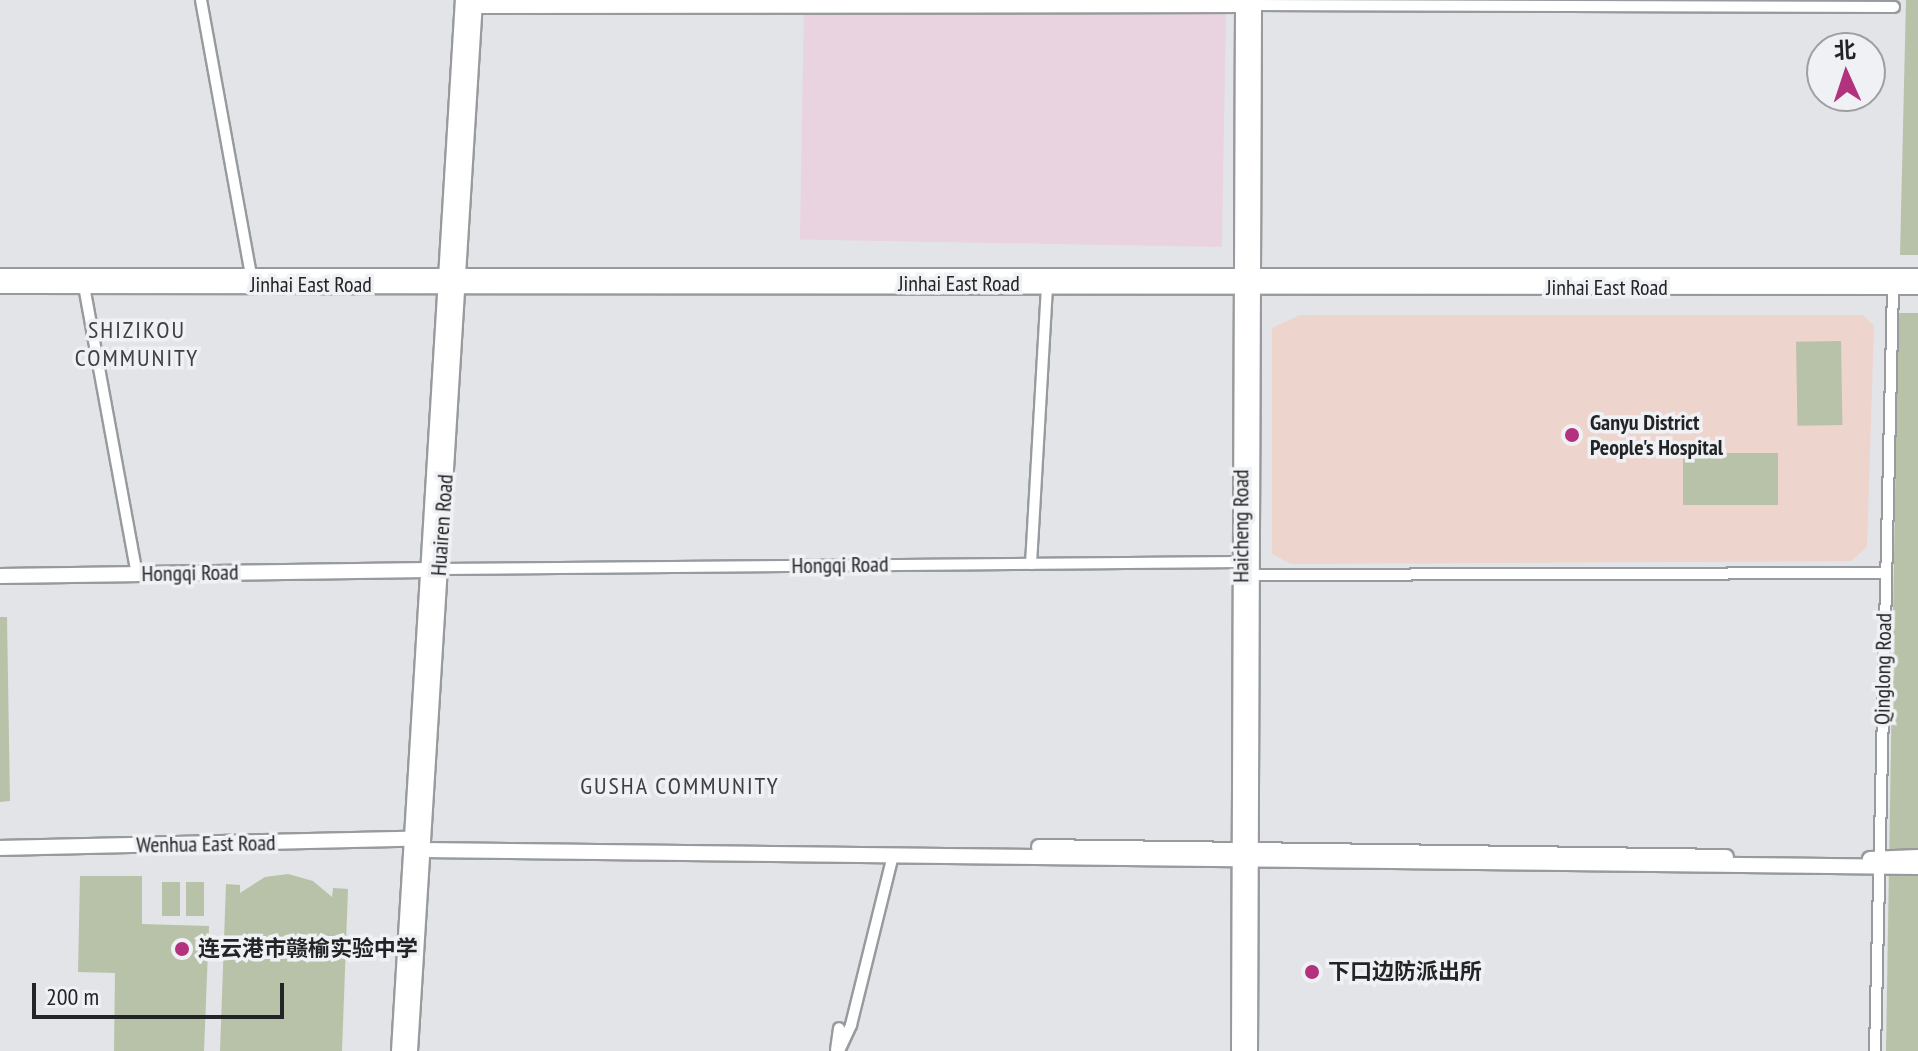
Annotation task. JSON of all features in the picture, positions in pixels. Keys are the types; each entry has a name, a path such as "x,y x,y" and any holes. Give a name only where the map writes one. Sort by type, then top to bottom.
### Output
{"main road":[{"path":"471,2 1248,2"},
{"name":"Huairen Road","path":"410,1051 434,569 471,2"},
{"name":"Haicheng Road","path":"1248,2 1247,281 1241,562 1250,1051"},
{"name":"Jinhai East Road","path":"0,276 251,275 452,280 1047,284 1918,276"},
{"name":"Jinhai East Road","path":"0,286 452,280 1247,281 1918,287"},
{"name":"Haicheng Road","path":"1239,1051 1252,575 1247,281"},
{"name":"Hongqi Road","path":"0,576 434,569"},
{"path":"419,844 893,855 1245,854"},
{"path":"419,844 1245,854 1918,867"},
{"name":"Huairen Road","path":"399,1051 419,844"},
{"name":"Wenhua East Road","path":"0,848 419,844"},
{"path":"1880,864 1918,857"}],"street":[{"path":"201,0 251,275"},
{"path":"1248,2 1894,7"},
{"path":"1031,564 1047,284"},
{"path":"84,286 137,574"},
{"name":"Qinglong Road","path":"1875,1051 1893,287"},
{"name":"Hongqi Road","path":"434,569 1241,562"},
{"path":"1252,575 1884,573"},
{"path":"838,1051 851,1025 893,855"},
{"path":"838,1051 839,1028"}],"shaded area":[{"path":"804,2 1226,9 1222,247 800,240"},
{"name":"Ganyu District People's Hospital","path":"1300,315 1863,315 1874,326 1867,547 1851,561 1291,564 1272,554 1272,328"}],"green space":[{"path":"1906,0 1918,0 1918,255 1900,255"},
{"path":"1898,313 1918,313 1918,1051 1886,1051"},
{"path":"1841,341 1842,425 1797,426 1796,342"},
{"path":"1683,453 1778,453 1778,505 1683,505"},
{"path":"0,617 7,617 10,801 0,802"},
{"path":"288,874 313,881 332,897 333,888 348,889 342,1051 220,1051 226,884 240,885 240,893 265,877"},
{"path":"80,876 142,876 142,924 209,926 204,1051 114,1051 115,973 78,972"},
{"path":"162,882 180,882 180,916 162,916"},
{"path":"186,882 204,882 204,916 186,916"}],"place":[{"name":"Ganyu District People's Hospital","path":"1572,435"},
{"name":"连云港市赣榆实验中学","path":"182,949"},
{"name":"下口边防派出所","path":"1312,972"}],"district":[{"name":"SHIZIKOU COMMUNITY","path":"137,344"},
{"name":"GUSHA COMMUNITY","path":"680,786"}]}
